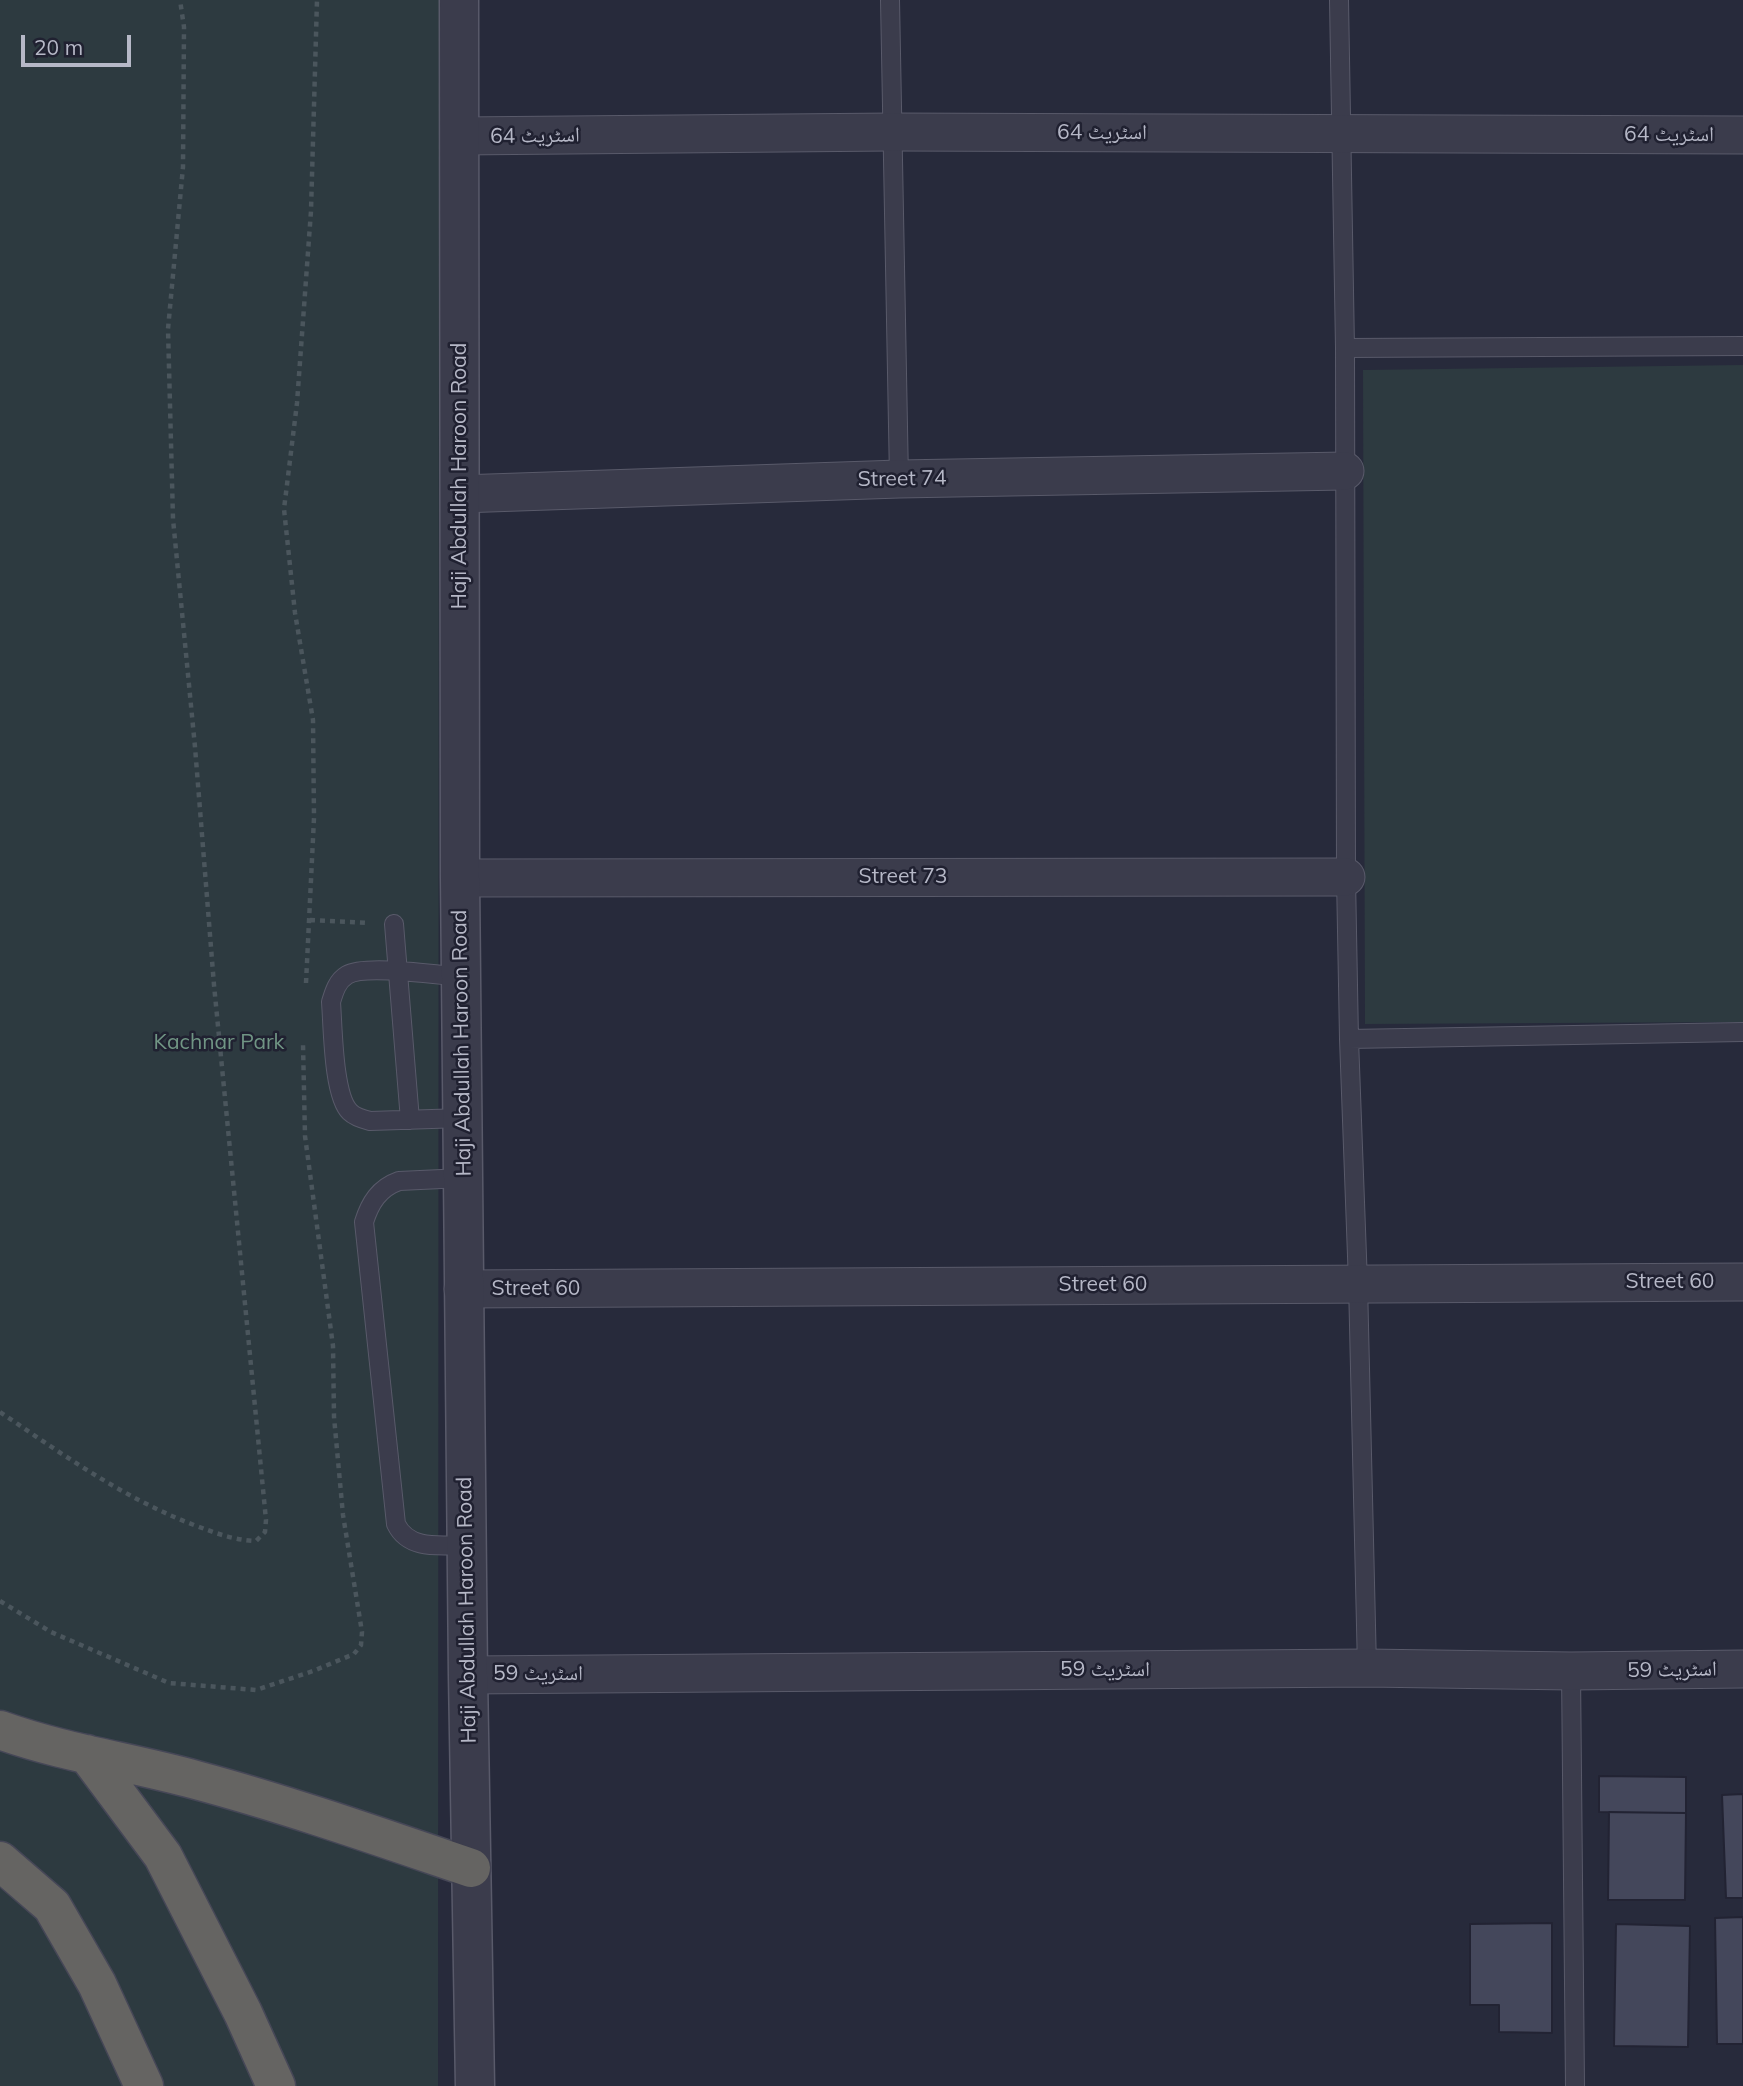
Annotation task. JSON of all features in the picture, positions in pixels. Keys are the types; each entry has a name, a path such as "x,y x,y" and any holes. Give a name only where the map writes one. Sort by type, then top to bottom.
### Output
{"highway":[{"path":"0,1730 195,1779 312,1814 471,1868"},
{"path":"87,1754 163,1856 243,2013 276,2086"},
{"path":"0,1860 52,1906 97,1984 144,2086"}],"street":[{"name":"Haji Abdullah Haroon Road","path":"459,0 463,1289 475,2086"},
{"name":"اسٹریٹ 64","path":"460,136 892,132 1743,135"},
{"name":"Street 74","path":"460,494 899,479 1345,471"},
{"name":"Street 73","path":"460,878 1346,877"},
{"name":"Street 60","path":"463,1289 1743,1282"},
{"name":"اسٹریٹ 59","path":"468,1675 1367,1668 1571,1671 1743,1669"}],"lane":[{"path":"890,0 899,479"},
{"path":"1339,0 1345,348 1346,877 1367,1668"},
{"path":"1345,348 1743,346"},
{"path":"394,924 410,1120"},
{"path":"462,977 398,971 350,972 341,979 331,1003 338,1081 344,1103 350,1112 370,1121 463,1118"},
{"path":"1349,1039 1743,1032"},
{"path":"463,1178 399,1181 390,1184 369,1205 364,1222 396,1524 400,1533 413,1542 424,1545 466,1545"},
{"path":"1571,1671 1575,2086"}],"path":[{"path":"0,1412 94,1476 164,1513 236,1540 256,1541 265,1532 173,519 168,329 183,167 184,27 180,0"},
{"path":"306,985 314,818 313,720 295,613 284,509 297,403 312,211 317,0"},
{"path":"310,920 394,924"},
{"path":"0,1601 51,1632 169,1683 256,1690 354,1654 361,1645 362,1632 342,1515 334,1417 333,1346 305,1136 303,1037"}],"green space":[{"name":"Kachnar Park","path":"0,0 439,0 438,2086 0,2086"},
{"path":"1743,365 1743,1022 1365,1024 1363,370"}],"building":[{"path":"1599,1776 1686,1777 1686,1813 1599,1812"},
{"path":"1743,1794 1743,1898 1726,1898 1722,1795"},
{"path":"1609,1812 1686,1813 1685,1900 1608,1900"},
{"path":"1743,1917 1743,2044 1717,2044 1715,1918"},
{"path":"1552,1923 1552,2033 1499,2032 1499,2005 1470,2005 1470,1924"},
{"path":"1616,1924 1690,1926 1688,2047 1614,2046"}]}
